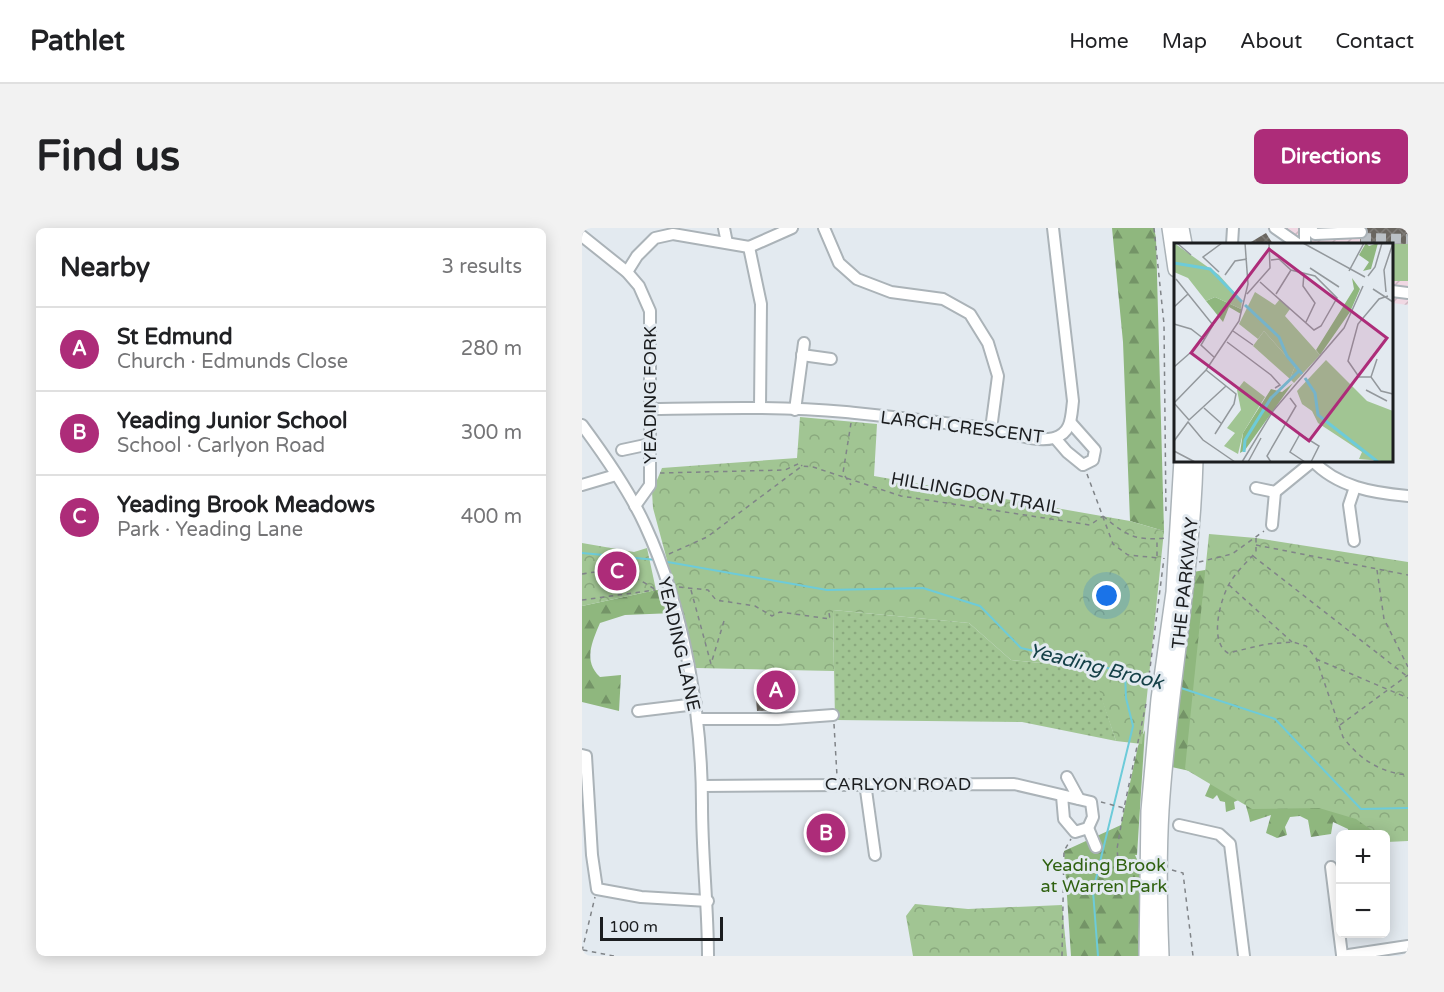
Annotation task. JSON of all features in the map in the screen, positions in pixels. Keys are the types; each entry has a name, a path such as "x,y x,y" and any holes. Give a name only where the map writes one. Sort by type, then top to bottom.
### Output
{"highway":[{"path":"1170,228 1174,255"},
{"path":"1181,228 1184,243"},
{"name":"THE PARKWAY","path":"1147,956 1149,812 1159,698 1174,592 1182,462"},
{"name":"THE PARKWAY","path":"1164,662 1191,540 1195,462"},
{"name":"THE PARKWAY","path":"1159,698 1161,956"}],"street":[{"path":"724,228 727,243"},
{"path":"627,272 637,256 655,238 673,234 749,247 792,228"},
{"path":"824,228 839,263 857,279 891,292 944,299 970,314 988,343 998,376 991,429"},
{"name":"LARCH CRESCENT","path":"651,409 760,407 852,413 991,429 1046,439 1056,438 1066,432 1071,423 1073,401 1053,228"},
{"path":"1232,243 1233,228"},
{"path":"1275,228 1297,243"},
{"path":"1310,230 1360,235"},
{"name":"YEADING FORK","path":"582,236 627,272 639,286 650,311 650,485 635,506"},
{"path":"749,247 761,304 760,407"},
{"path":"1393,285 1408,286"},
{"path":"1393,291 1408,293"},
{"path":"795,410 804,343"},
{"path":"802,355 831,358"},
{"path":"1056,438 1067,452 1083,465 1093,460 1095,450 1071,423"},
{"name":"YEADING LANE","path":"582,425 635,506 659,561 685,652 696,704 703,786 708,956"},
{"path":"622,450 650,444"},
{"path":"1272,525 1275,492 1311,462"},
{"path":"1313,462 1324,472 1354,487 1376,494 1408,496"},
{"path":"582,485 616,476"},
{"path":"1354,487 1349,505 1354,541"},
{"path":"1256,488 1275,492"},
{"path":"638,711 696,704"},
{"path":"697,719 778,719 833,714"},
{"path":"582,755 586,756 587,855 597,889 641,897 708,901"},
{"path":"1067,777 1079,799"},
{"name":"CARLYON ROAD","path":"703,786 838,783 1014,784 1091,802 1094,817 1088,828"},
{"path":"865,783 875,855"},
{"path":"1062,796 1064,819 1075,832 1088,828 1096,847"},
{"path":"1179,825 1219,834 1230,844 1244,956"},
{"path":"1331,867 1342,955 1408,946"}],"path":[{"path":"1154,228 1164,324 1166,518"},
{"path":"851,485 844,477 852,413"},
{"path":"650,473 785,470 800,463 802,466 707,537 659,561"},
{"path":"1083,465 1113,544 1128,555 1158,558 1157,539"},
{"name":"HILLINGDON TRAIL","path":"802,466 813,466 902,496 1090,525 1103,516"},
{"path":"1103,516 1125,535 1166,538 1165,544"},
{"path":"1196,562 1232,554 1272,525"},
{"path":"1256,538 1256,552 1229,585 1224,597 1218,633 1224,650 1237,652 1267,644 1293,642 1306,646 1316,658 1339,726 1349,746 1367,762 1382,770 1408,775"},
{"path":"1256,545 1408,574"},
{"path":"1148,687 1164,662 1164,551"},
{"path":"1252,556 1408,676 1339,726"},
{"path":"1377,569 1384,619 1408,667"},
{"path":"582,574 608,570 624,573 633,575 656,590"},
{"path":"1229,585 1293,642"},
{"path":"582,600 667,587 708,590 716,600 755,606 772,616 780,612 830,619 829,613"},
{"path":"691,590 711,664 723,621"},
{"path":"1316,658 1408,698"},
{"path":"1141,868 1125,865 1118,859 1117,849 1124,808 1159,698"},
{"path":"833,714 838,783"},
{"path":"1109,804 1124,808"},
{"path":"1062,956 1064,851 1075,832"},
{"path":"1171,870 1183,873 1193,956"},
{"path":"597,889 582,951 614,956"}],"shaded area":[{"path":"1267,228 1408,228 1408,305 1393,303 1393,243 1291,243"}],"green space":[{"path":"1112,228 1154,228 1156,238 1164,531 1130,521 1123,342"},
{"path":"1393,244 1408,244 1408,281 1393,281"},
{"path":"800,417 877,424 874,476 1130,521 1164,531 1142,744 1116,741 1091,668 1011,660 969,623 833,610 834,671 696,668 653,508 652,492 662,468 797,458"},
{"path":"1209,534 1256,538 1408,562 1408,841 1390,842 1390,830 1371,830 1356,819 1319,808 1252,809 1185,769"},
{"path":"582,543 634,552 647,548 656,590 582,606"},
{"path":"1205,570 1374,830 1348,830 1333,822 1331,834 1311,837 1308,820 1300,816 1290,817 1285,827 1287,835 1277,838 1266,833 1271,815 1250,822 1245,797 1234,802 1235,809 1226,812 1225,802 1220,801 1217,795 1213,799 1205,796 1212,780 1208,775 1167,766 1193,572"},
{"path":"656,590 666,591 674,613 625,615 600,623 592,644 590,658 600,677 621,675 619,711 582,702 582,606"},
{"path":"833,610 969,623 1011,660 1092,668 1116,741 1022,722 835,720"},
{"name":"Yeading Brook at Warren Park","path":"1145,730 1137,855 1135,855 1141,868 1138,956 1071,956 1064,851 1121,825 1138,746"},
{"path":"915,904 968,909 1062,905 1067,956 913,956 906,916"}],"building":[{"path":"1361,228 1408,228 1408,244 1360,243"},
{"path":"1266,233 1272,243 1252,243"},
{"path":"786,680 787,710 757,711 756,699 767,699 766,681"}],"waterway":[{"name":"Yeading Brook","path":"582,553 657,560"},
{"name":"Yeading Brook","path":"662,561 827,590 923,588 980,606 1021,648 1155,679"},
{"path":"1098,956 1093,891 1133,726 1126,698 1125,671"},
{"name":"Yeading Brook","path":"1178,687 1275,719 1361,809 1408,808"}],"tunnel":[{"path":"1361,238 1408,239"}],"place":[{"name":"Yeading Brook Meadows","path":"617,571"},
{"name":"St Edmund","path":"776,690"},
{"name":"Yeading Junior School","path":"826,833"}]}
